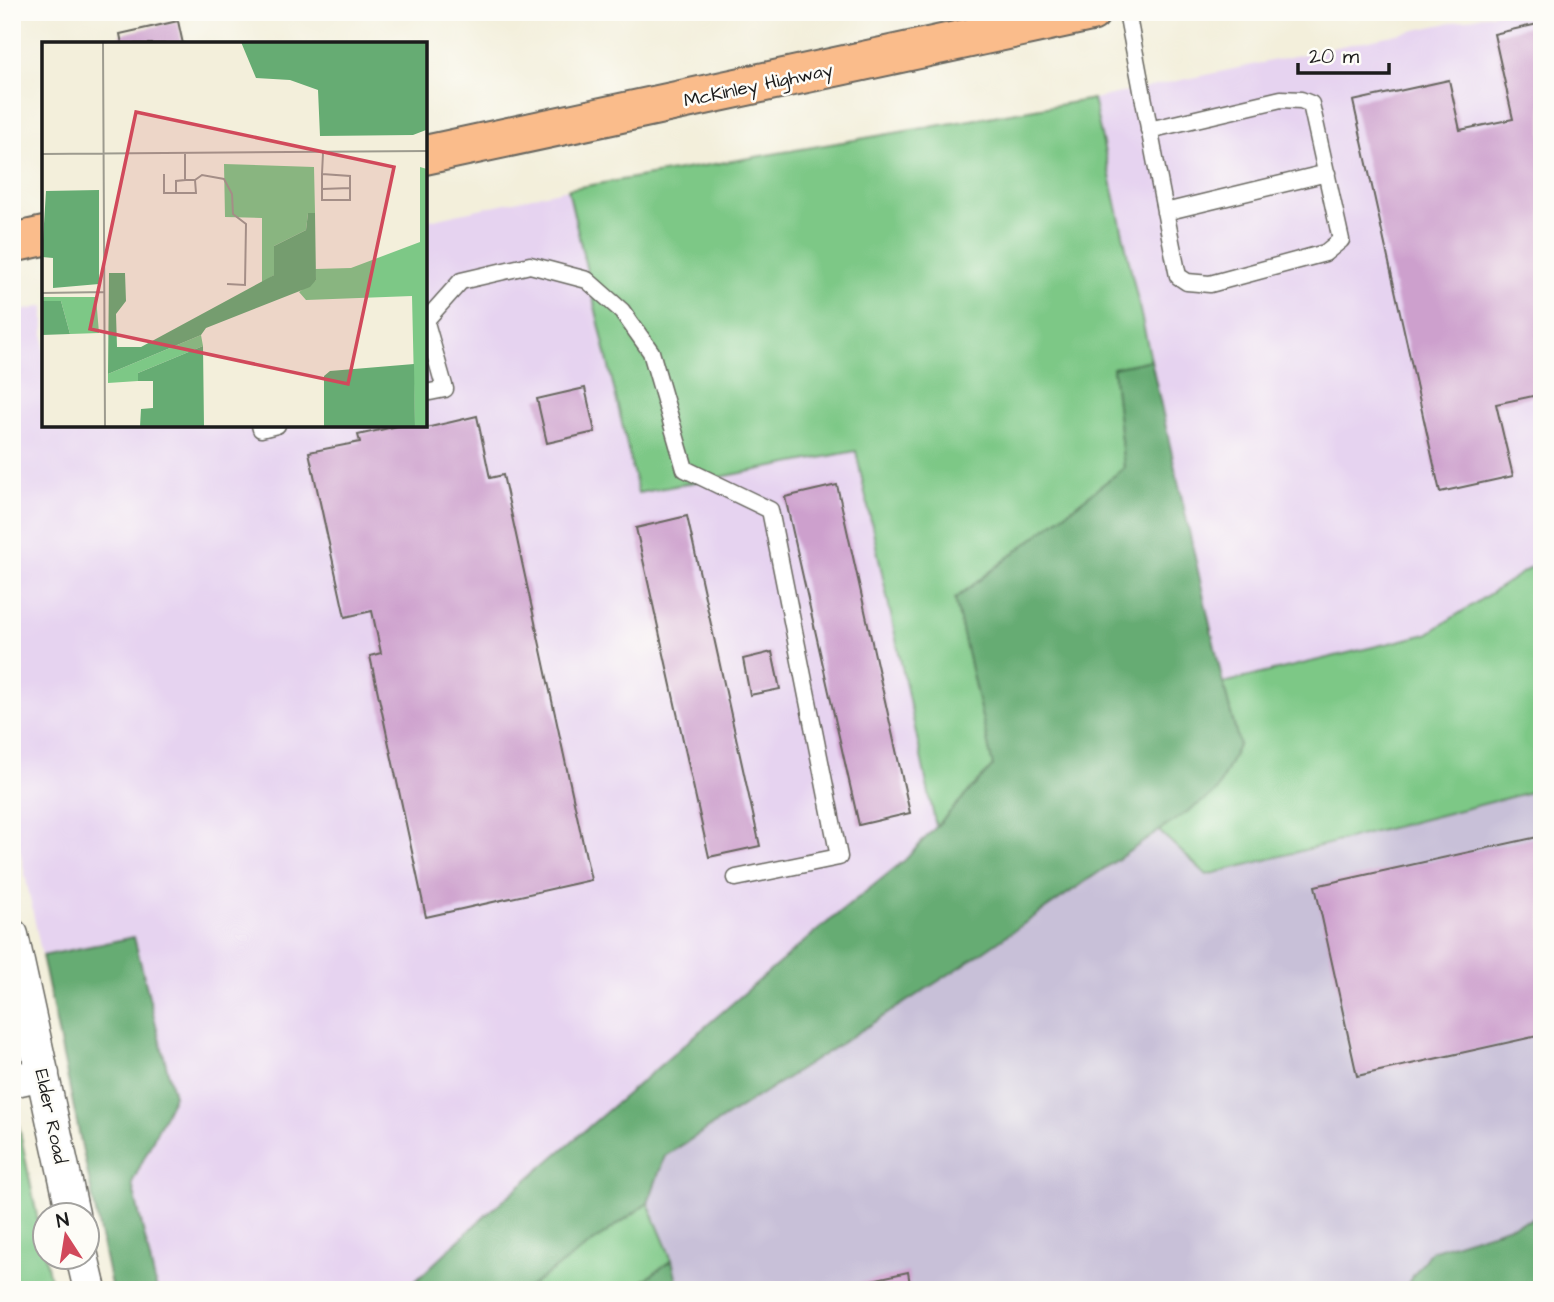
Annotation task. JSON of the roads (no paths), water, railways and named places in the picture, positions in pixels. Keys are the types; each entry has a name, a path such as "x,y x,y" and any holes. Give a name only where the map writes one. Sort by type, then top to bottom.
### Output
{"main road":[{"name":"McKinley Highway","path":"427,155 1091,12"},
{"path":"12,243 42,236"}],"street":[{"name":"Elder Road","path":"12,935 70,1200"},
{"path":"12,1080 43,1074"},
{"path":"85,1270 90,1290"}],"lane":[{"path":"1127,12 1149,130 1178,276 1187,282 1210,284 1325,253 1341,240 1311,104 1301,100 1281,99 1149,130"},
{"path":"1165,212 1327,173"},
{"path":"427,318 461,281 530,265 587,280 622,311 651,352 685,469 770,510 839,857 736,878"},
{"path":"427,323 445,389 427,393"}]}
